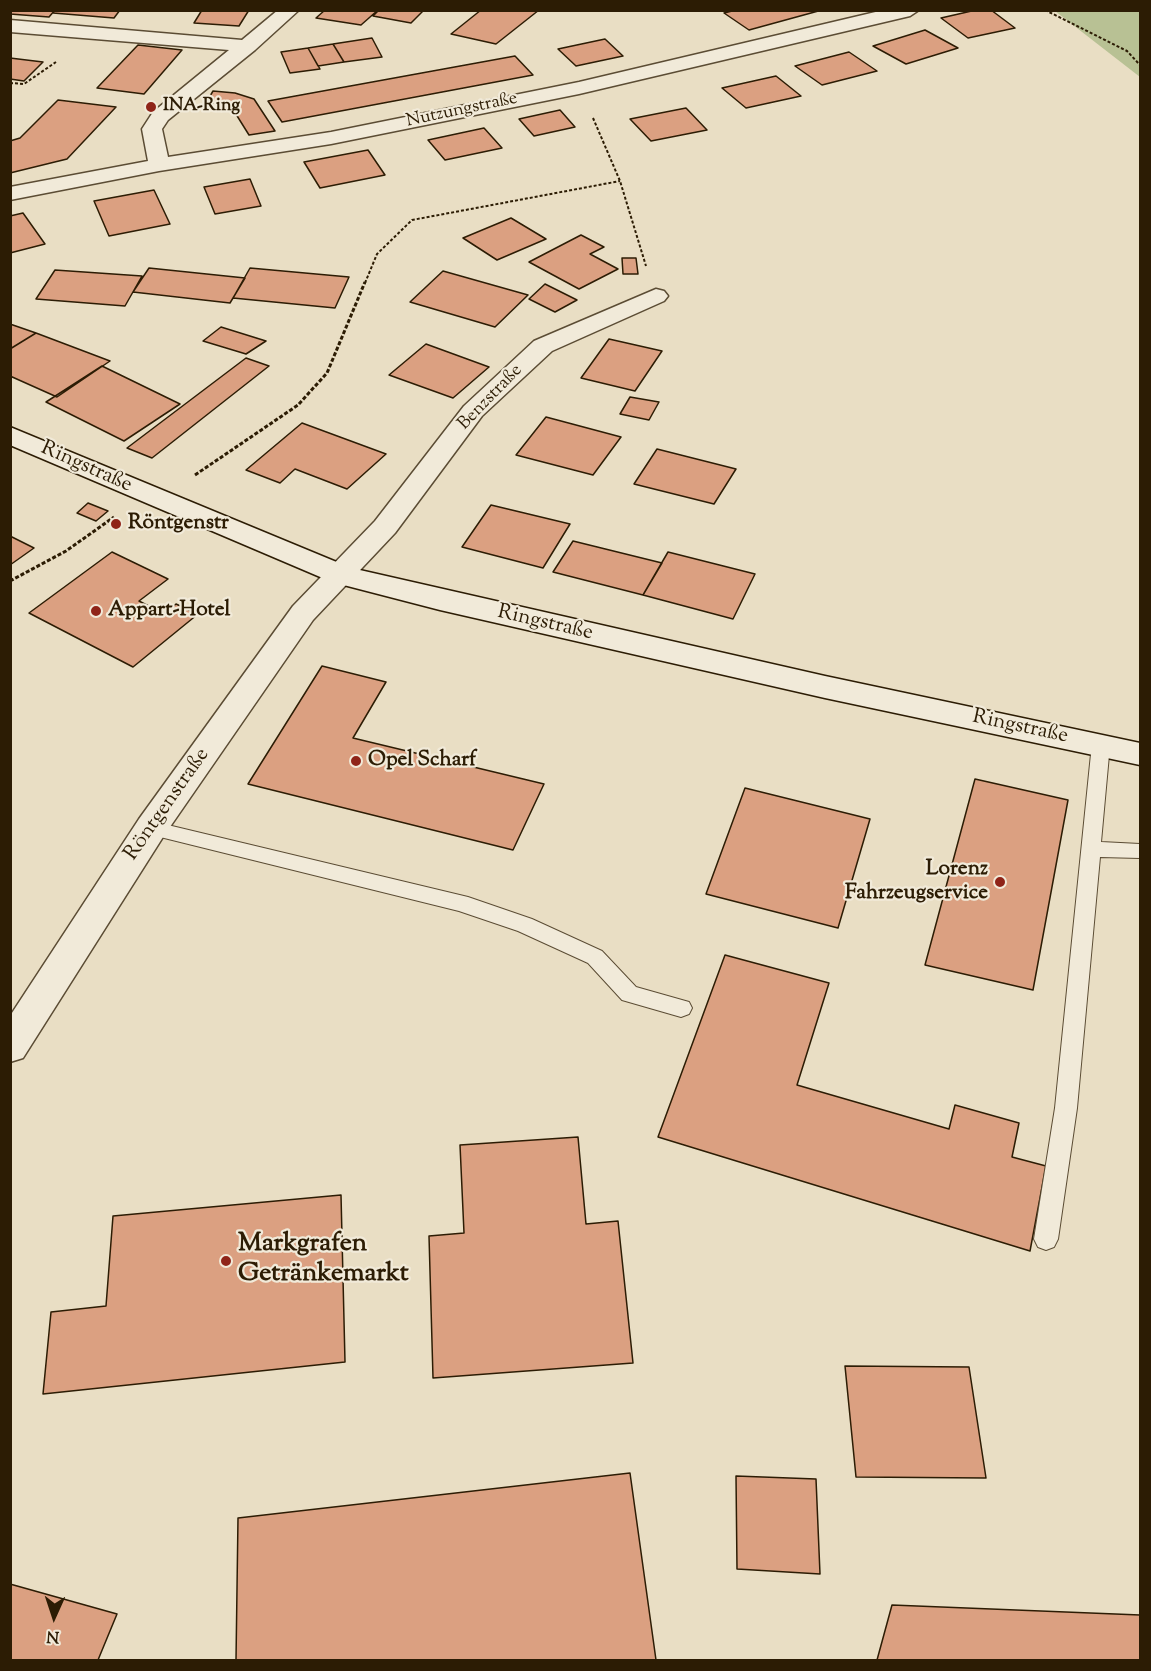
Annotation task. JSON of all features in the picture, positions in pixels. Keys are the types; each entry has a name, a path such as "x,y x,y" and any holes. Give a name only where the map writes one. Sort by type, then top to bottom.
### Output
{"street":[{"path":"159,165 152,129 160,116 290,10"},
{"name":"Nutzungstraße","path":"10,194 159,165 331,138 579,87 910,10"},
{"path":"10,26 248,45"},
{"name":"Benzstraße","path":"342,575 385,527 473,411 543,346 656,296"},
{"name":"Ringstraße","path":"10,435 158,500 342,575 440,600 814,685 1140,754"},
{"name":"Röntgenstraße","path":"10,1047 151,828 303,613 342,575"}],"lane":[{"path":"1046,1239 1066,1108 1093,849 1101,744"},
{"path":"151,828 460,903 525,925 595,957 629,994 681,1008"},
{"path":"1093,849 1140,851"}],"path":[{"path":"1045,10 1127,51 1140,65"},
{"path":"579,87 620,181 656,296"},
{"path":"10,581 66,551 118,514 158,500 298,405 327,372 377,254 412,220 620,181"}],"green space":[{"path":"1055,11 1140,11 1140,77"}],"building":[{"path":"10,10 55,10 49,17 10,14"},
{"path":"55,10 120,10 114,18 53,13"},
{"path":"202,10 249,10 239,26 194,23"},
{"path":"325,10 378,10 361,25 316,18"},
{"path":"379,10 424,10 411,23 373,16"},
{"path":"481,10 539,10 496,44 451,34"},
{"path":"736,10 822,10 749,30 724,13"},
{"path":"976,10 991,10 1015,28 968,38 941,18"},
{"path":"925,30 958,48 906,64 873,46"},
{"path":"372,38 382,57 344,62 333,44"},
{"path":"605,39 623,56 576,66 558,49"},
{"path":"333,44 344,62 318,66 308,48"},
{"path":"138,45 182,50 144,94 97,88"},
{"path":"308,48 320,69 290,73 281,52"},
{"path":"849,52 877,71 822,85 795,66"},
{"path":"515,56 533,75 282,122 268,101"},
{"path":"10,58 43,62 24,81 10,79"},
{"path":"776,76 801,96 746,108 722,88"},
{"path":"213,91 235,93 254,99 275,131 249,135 229,103 206,103"},
{"path":"58,100 116,107 67,159 10,173 10,141 20,138"},
{"path":"686,108 707,130 651,141 630,119"},
{"path":"560,110 575,127 534,136 519,119"},
{"path":"484,128 502,148 445,160 428,140"},
{"path":"368,150 385,175 320,188 304,162"},
{"path":"250,179 261,206 215,214 204,187"},
{"path":"154,190 170,224 109,236 94,201"},
{"path":"23,213 45,244 10,253 10,216"},
{"path":"511,218 546,239 497,260 463,238"},
{"path":"581,235 604,247 590,254 618,269 579,289 529,262"},
{"path":"622,258 636,258 638,274 623,274"},
{"path":"149,268 245,278 230,303 133,292"},
{"path":"250,268 349,277 335,308 233,298"},
{"path":"55,270 142,276 125,306 36,299"},
{"path":"443,271 528,295 495,327 410,302"},
{"path":"545,284 577,300 555,312 529,299"},
{"path":"10,324 36,333 10,349"},
{"path":"221,327 266,341 246,354 203,341"},
{"path":"36,333 110,361 57,397 10,376 10,349"},
{"path":"609,339 662,351 635,391 581,378"},
{"path":"426,344 489,367 453,398 389,375"},
{"path":"246,358 269,366 152,458 127,448"},
{"path":"102,366 180,404 124,441 46,402"},
{"path":"630,397 659,402 649,420 620,414"},
{"path":"546,417 621,437 593,475 516,455"},
{"path":"302,423 386,454 347,489 295,469 280,483 246,470"},
{"path":"657,449 736,469 714,504 634,484"},
{"path":"88,503 108,511 96,521 77,513"},
{"path":"491,505 570,524 543,568 462,547"},
{"path":"10,536 34,548 10,565"},
{"path":"573,541 662,563 643,595 553,572"},
{"name":"Appart-Hotel","path":"112,552 168,579 139,601 164,614 176,604 198,614 133,667 29,613"},
{"path":"668,552 755,574 733,619 643,595"},
{"name":"Opel Scharf","path":"322,666 386,682 353,738 544,784 513,850 248,784"},
{"name":"Lorenz Fahrzeugservice","path":"975,779 1068,800 1033,990 925,965"},
{"path":"745,788 870,819 838,928 706,894"},
{"path":"725,955 829,983 797,1085 949,1129 955,1105 1019,1123 1012,1157 1046,1166 1030,1251 658,1137"},
{"path":"578,1137 586,1224 618,1221 633,1363 433,1378 429,1236 464,1233 460,1145"},
{"name":"Markgrafen Getränkemarkt","path":"341,1195 345,1362 43,1394 51,1312 106,1306 113,1216"},
{"path":"845,1366 969,1367 986,1478 856,1477"},
{"path":"630,1473 656,1660 236,1660 238,1518"},
{"path":"736,1476 816,1479 820,1574 737,1569"},
{"path":"10,1584 117,1614 98,1660 10,1660"},
{"path":"892,1605 1140,1615 1140,1660 877,1660"}],"place":[{"name":"INA-Ring","path":"151,107"},
{"name":"Röntgenstr","path":"116,524"},
{"name":"Appart-Hotel","path":"96,611"},
{"name":"Opel Scharf","path":"356,761"},
{"name":"Lorenz Fahrzeugservice","path":"1000,882"},
{"name":"Markgrafen Getränkemarkt","path":"226,1261"}]}
